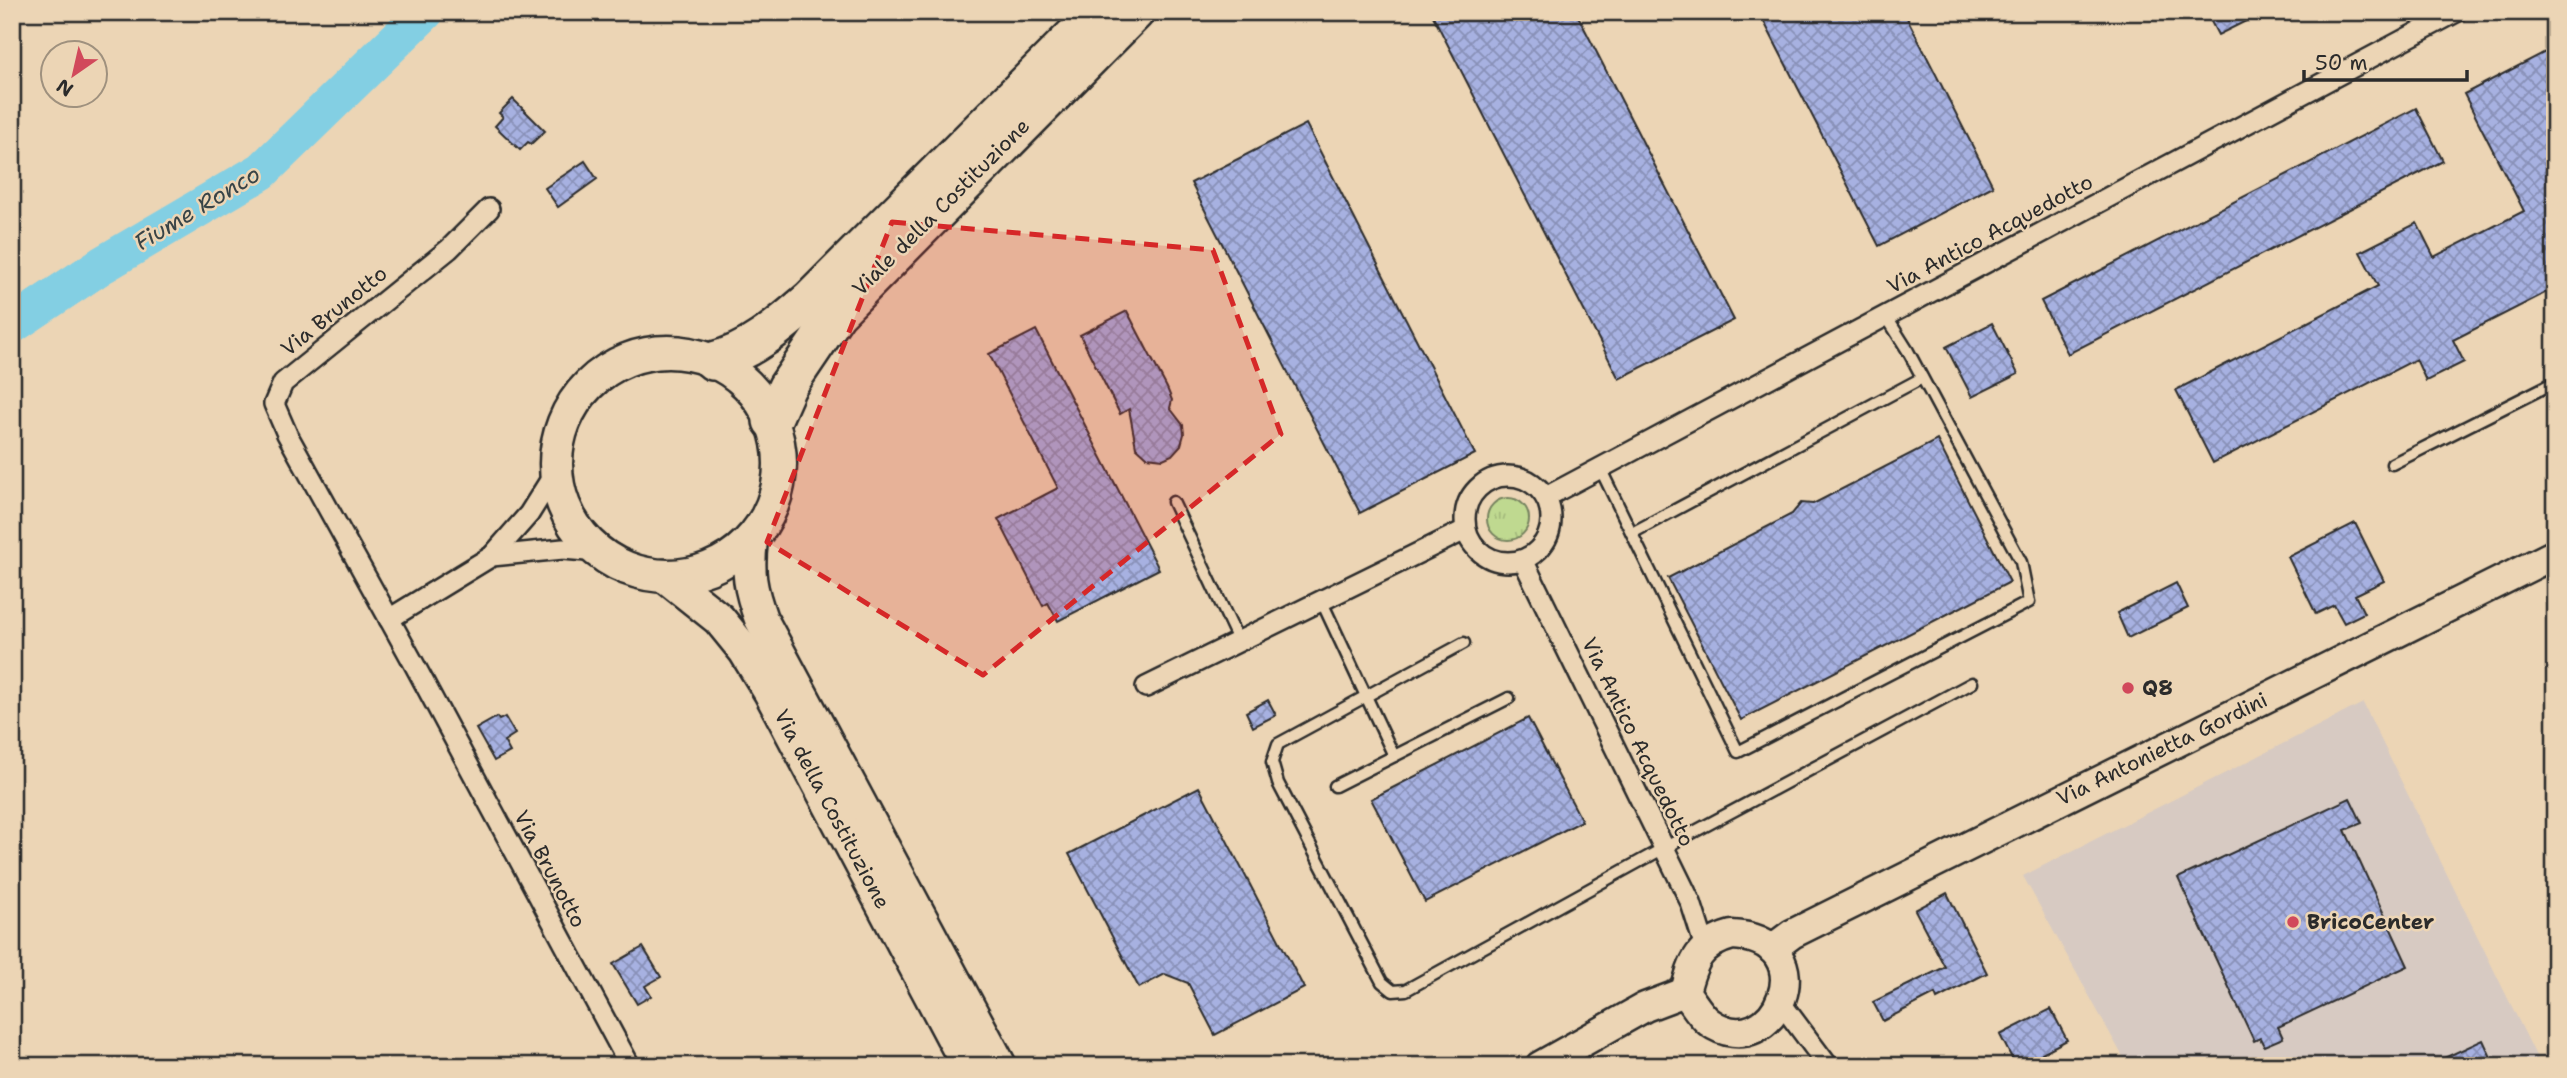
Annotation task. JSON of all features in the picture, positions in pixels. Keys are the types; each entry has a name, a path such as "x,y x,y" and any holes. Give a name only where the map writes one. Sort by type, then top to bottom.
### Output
{"highway":[{"name":"Viale della Costituzione","path":"713,361 728,358 752,344 810,300 1098,12"},
{"name":"Viale della Costituzione","path":"772,421 787,387 837,313 1135,12"}],"main road":[{"path":"656,352 676,352 713,361 748,385 772,421 780,456 777,492 771,509 751,540 737,553 712,567 684,575 665,576 629,569 598,552 582,536 569,516 560,494 556,471 560,433 567,415 576,399 603,372 629,359 656,352"},
{"name":"Via della Costituzione","path":"751,540 748,563 750,590 761,619 1000,1066"},
{"name":"Via della Costituzione","path":"665,576 719,619 745,651 764,681 968,1066"}],"street":[{"name":"Via Antico Acquedotto","path":"1546,497 2456,12"},
{"name":"Via Brunotto","path":"489,209 449,249 283,383 274,404 287,434 630,1066"},
{"path":"389,619 492,555 530,514 556,471"},
{"path":"1511,475 1531,482 1546,497 1551,511 1549,533 1536,552 1523,560 1509,563 1494,561 1481,554 1471,543 1465,530 1467,502 1474,490 1485,481 1511,475"},
{"path":"1146,687 1465,530"},
{"path":"492,555 563,549 598,552"},
{"name":"Via Antonietta Gordini","path":"1772,949 1791,934 2555,554"},
{"name":"Via Antico Acquedotto","path":"1523,560 1690,903 1705,947"},
{"path":"1732,935 1760,940 1772,949 1784,971 1785,993 1781,1003 1766,1022 1744,1031 1709,1022 1685,992 1696,959 1705,947 1732,935"},
{"path":"1551,1063 1645,1007 1685,992"},
{"path":"1781,1003 1828,1066"}],"lane":[{"path":"1600,468 1738,752 2029,603 2021,562 1922,378 1885,316"},
{"path":"1632,533 1922,378"},
{"path":"2392,464 2555,382"},
{"path":"1173,502 1239,642"},
{"path":"1321,600 1394,756"},
{"path":"1464,643 1278,744 1272,762 1279,783 1382,982 1393,991 1406,990 1972,683"},
{"path":"1335,786 1510,698"}],"highlighted area":[{"path":"892,222 1213,250 1281,434 983,675 767,542"}],"shaded area":[{"path":"2363,703 2541,1066 2128,1066 2023,876"}],"green space":[{"path":"1508,498 1523,504 1529,519 1523,534 1508,540 1493,534 1487,519 1493,504"}],"building":[{"path":"1431,12 1576,12 1734,320 1619,379"},
{"path":"1759,12 1904,12 1993,186 1879,246"},
{"path":"2206,12 2264,12 2218,35"},
{"path":"2555,47 2555,288 2453,340 2464,362 2426,381 2416,359 2213,463 2176,390 2378,286 2360,252 2417,223 2434,257 2524,211 2464,94"},
{"path":"513,99 545,131 520,150 495,126 503,117 499,113"},
{"path":"2416,108 2443,161 2068,354 2041,301"},
{"path":"1306,124 1475,454 1360,513 1191,183"},
{"path":"585,161 597,179 558,207 545,188"},
{"path":"1127,311 1167,388 1172,400 1170,408 1183,425 1181,445 1172,455 1163,459 1147,457 1136,447 1129,409 1120,414 1080,335"},
{"path":"1992,323 2018,374 1972,397 1946,347"},
{"path":"1036,330 1159,569 1058,621 1048,603 1043,606 998,519 1058,488 989,354"},
{"path":"1937,440 2010,582 1741,720 1668,578 1792,514 1801,503 1813,504"},
{"path":"2355,523 2384,581 2355,595 2364,613 2344,623 2334,605 2316,614 2288,557"},
{"path":"2176,583 2188,608 2128,638 2117,613"},
{"path":"1268,700 1276,715 1253,727 1246,712"},
{"path":"497,717 499,720 505,717 515,734 504,741 510,752 494,761 476,729"},
{"path":"1528,718 1582,821 1425,902 1371,799"},
{"path":"1199,787 1304,988 1215,1035 1188,983 1165,974 1139,988 1069,854"},
{"name":"BricoCenter","path":"2350,798 2362,823 2345,830 2408,966 2278,1027 2283,1038 2264,1046 2260,1038 2254,1041 2178,878"},
{"path":"1947,893 1987,973 1937,999 1935,994 1883,1021 1873,1002 1945,967 1915,910"},
{"path":"643,947 661,977 645,986 651,996 637,1004 613,964"},
{"path":"2051,1009 2067,1040 2042,1053 2049,1066 2016,1066 2000,1035"},
{"path":"2483,1040 2495,1066 2427,1066"}],"waterway":[{"name":"Fiume Ronco","path":"12,325 102,265 262,171 425,12"}],"place":[{"name":"Q8","path":"2128,688"},
{"name":"BricoCenter","path":"2293,922"}]}
